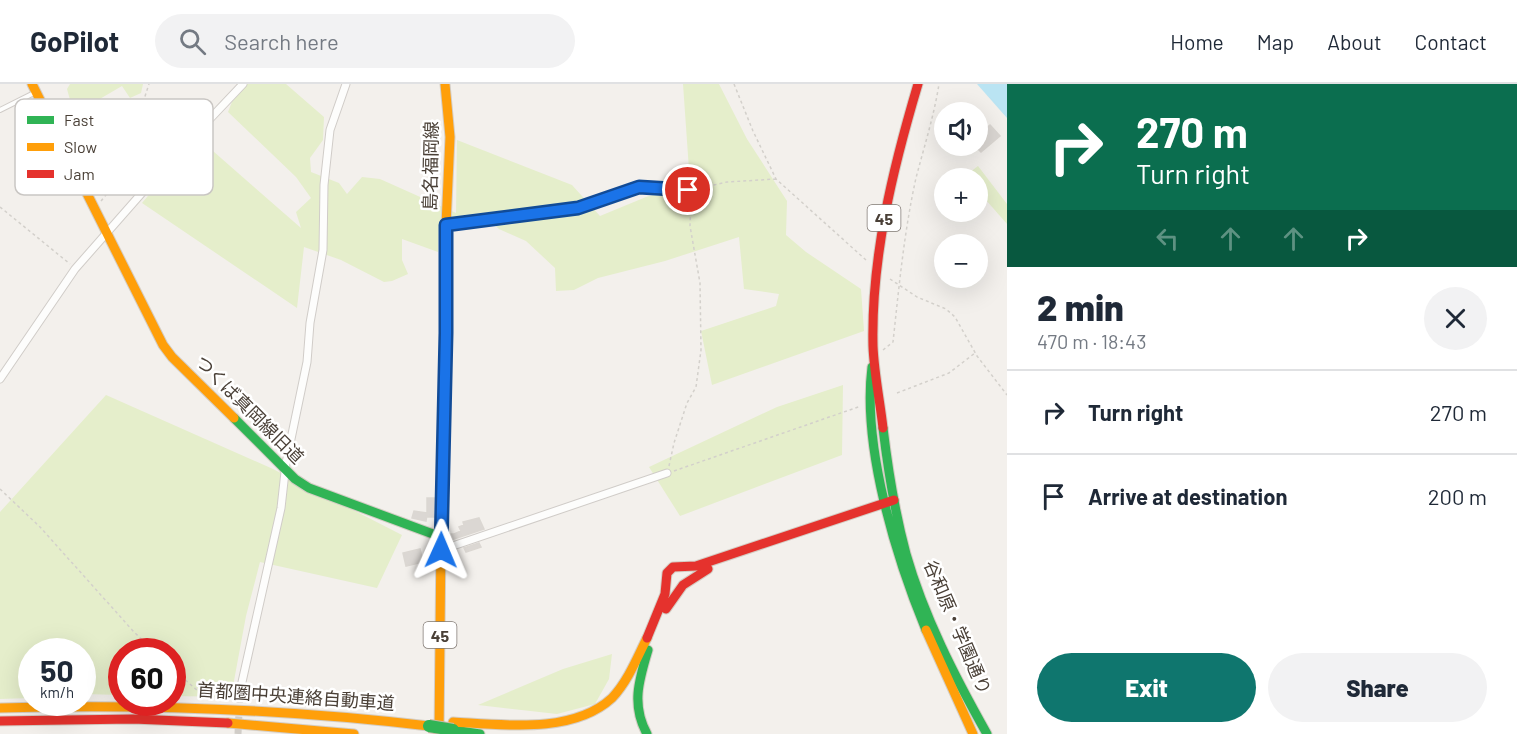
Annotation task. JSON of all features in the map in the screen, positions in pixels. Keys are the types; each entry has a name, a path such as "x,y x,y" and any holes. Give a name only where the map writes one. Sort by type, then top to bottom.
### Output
{"main road":[{"name":"島名福岡線","path":"441,537 446,225 450,137 444,84"},
{"name":"谷和原・学園通り","path":"918,84 898,153 885,213 874,299 873,355 869,388 876,456 914,577 946,656 987,734"},
{"name":"つくば真岡線旧道","path":"88,195 163,345 172,357 295,479 309,488 441,537"},
{"name":"谷和原・学園通り","path":"890,501 894,541 924,629 973,734"},
{"path":"453,726 541,728 578,722 591,716 612,700 634,665 664,596 669,568 696,566 890,501"},
{"name":"45","path":"433,727 441,537"},
{"path":"647,734 635,703 636,690 649,648 671,599 683,584 701,572 738,559 760,546"},
{"name":"首都圏中央連絡自動車道","path":"0,708 185,706 374,719 433,727 453,726 480,734"},
{"name":"首都圏中央連絡自動車道","path":"0,721 64,718 142,719 354,734"},
{"path":"331,732 346,734"}],"street":[{"path":"213,116 243,84"},
{"path":"240,691 279,518 289,444 307,362 310,323 323,250 324,184 330,130 346,84"},
{"path":"446,225 578,208 639,187 688,190"},
{"path":"0,379 75,268 140,195"},
{"path":"441,550 667,473"}],"lane":[{"path":"17,99 34,88"},
{"path":"0,110 15,100"},
{"path":"667,582 672,587 683,584 687,573 683,568"}],"path":[{"path":"143,99 148,84"},
{"path":"734,84 776,179 866,260"},
{"path":"873,355 893,342 900,269 916,178 936,105 939,84"},
{"path":"667,473 687,403 696,387 701,350 700,283 690,226 691,200 688,190 703,189 727,182 776,179"},
{"path":"94,208 106,195"},
{"path":"0,207 75,268"},
{"path":"890,279 899,286 946,309 955,317 975,353 1007,395"},
{"path":"897,393 949,373 975,353"},
{"path":"667,473 861,406"},
{"path":"0,489 40,527 140,638"},
{"path":"186,680 199,692"}],"green space":[{"path":"70,84 143,84 141,93 130,98 122,86 100,99 70,99 67,89"},
{"path":"239,84 286,84 324,117 323,140 310,158 311,172 339,183 347,194 362,177 380,179 456,213 457,140 572,185 600,216 646,197 690,184 683,84 719,84 747,139 787,201 786,235 806,252 861,289 864,331 712,385 701,331 776,306 779,294 744,289 739,237 665,261 598,278 574,290 556,291 555,268 526,241 499,229 483,214 439,224 438,252 402,239 402,260 408,274 392,281 384,282 341,260 304,247 297,308 142,203 149,195 213,195 213,151 301,228 296,212 311,198 296,177 228,112"},
{"path":"988,179 1007,204 1007,224 988,202"},
{"path":"843,385 842,455 680,516 649,467 777,407"},
{"path":"106,395 273,469 402,535 377,588 260,562 246,616 231,697 186,696 186,638 108,638 108,695 96,694 96,638 18,638 18,698 0,699 0,512"},
{"path":"612,654 609,679 595,704 557,714 478,705 563,669"}],"water":[{"path":"977,84 1007,84 1007,118"}],"building":[{"path":"990,125 1000,136 988,146 988,127"},
{"path":"427,498 435,498 435,517 427,517 426,521 412,518 414,511 427,513"},
{"path":"479,518 484,529 448,541 448,534 461,531 459,527 464,525 463,522"},
{"path":"479,543 481,547 466,552 464,548"},
{"path":"420,549 423,562 406,566 403,553"}],"tunnel":[{"path":"238,734 240,691"}],"traffic: fast":[{"path":"234,418 295,479 309,488 441,537 447,325"},
{"path":"872,367 870,398 872,432 884,501 893,536 926,630"},
{"path":"883,428 895,507 913,577 941,646 987,734"},
{"path":"647,734 639,713 638,692 648,650"},
{"path":"429,726 453,730"},
{"path":"453,730 480,734"}],"traffic: slow":[{"path":"32,84 40,99"},
{"path":"445,84 450,137 446,225 447,325"},
{"path":"88,195 163,345 172,357 234,418"},
{"path":"439,734 441,537"},
{"path":"926,630 973,734"},
{"path":"453,722 537,725 578,717 612,698 627,677 647,638"},
{"path":"0,708 215,709 322,715 429,726"},
{"path":"228,723 354,734"}],"traffic: jam":[{"path":"883,428 873,346 876,279 892,180 918,84"},
{"path":"647,638 665,594 667,573 673,567 696,566 894,500"},
{"path":"666,609 683,585 708,569"},
{"path":"0,721 133,719 228,723"}],"route":[{"path":"441,550 446,225 540,215 578,208 639,187 688,190"}]}
